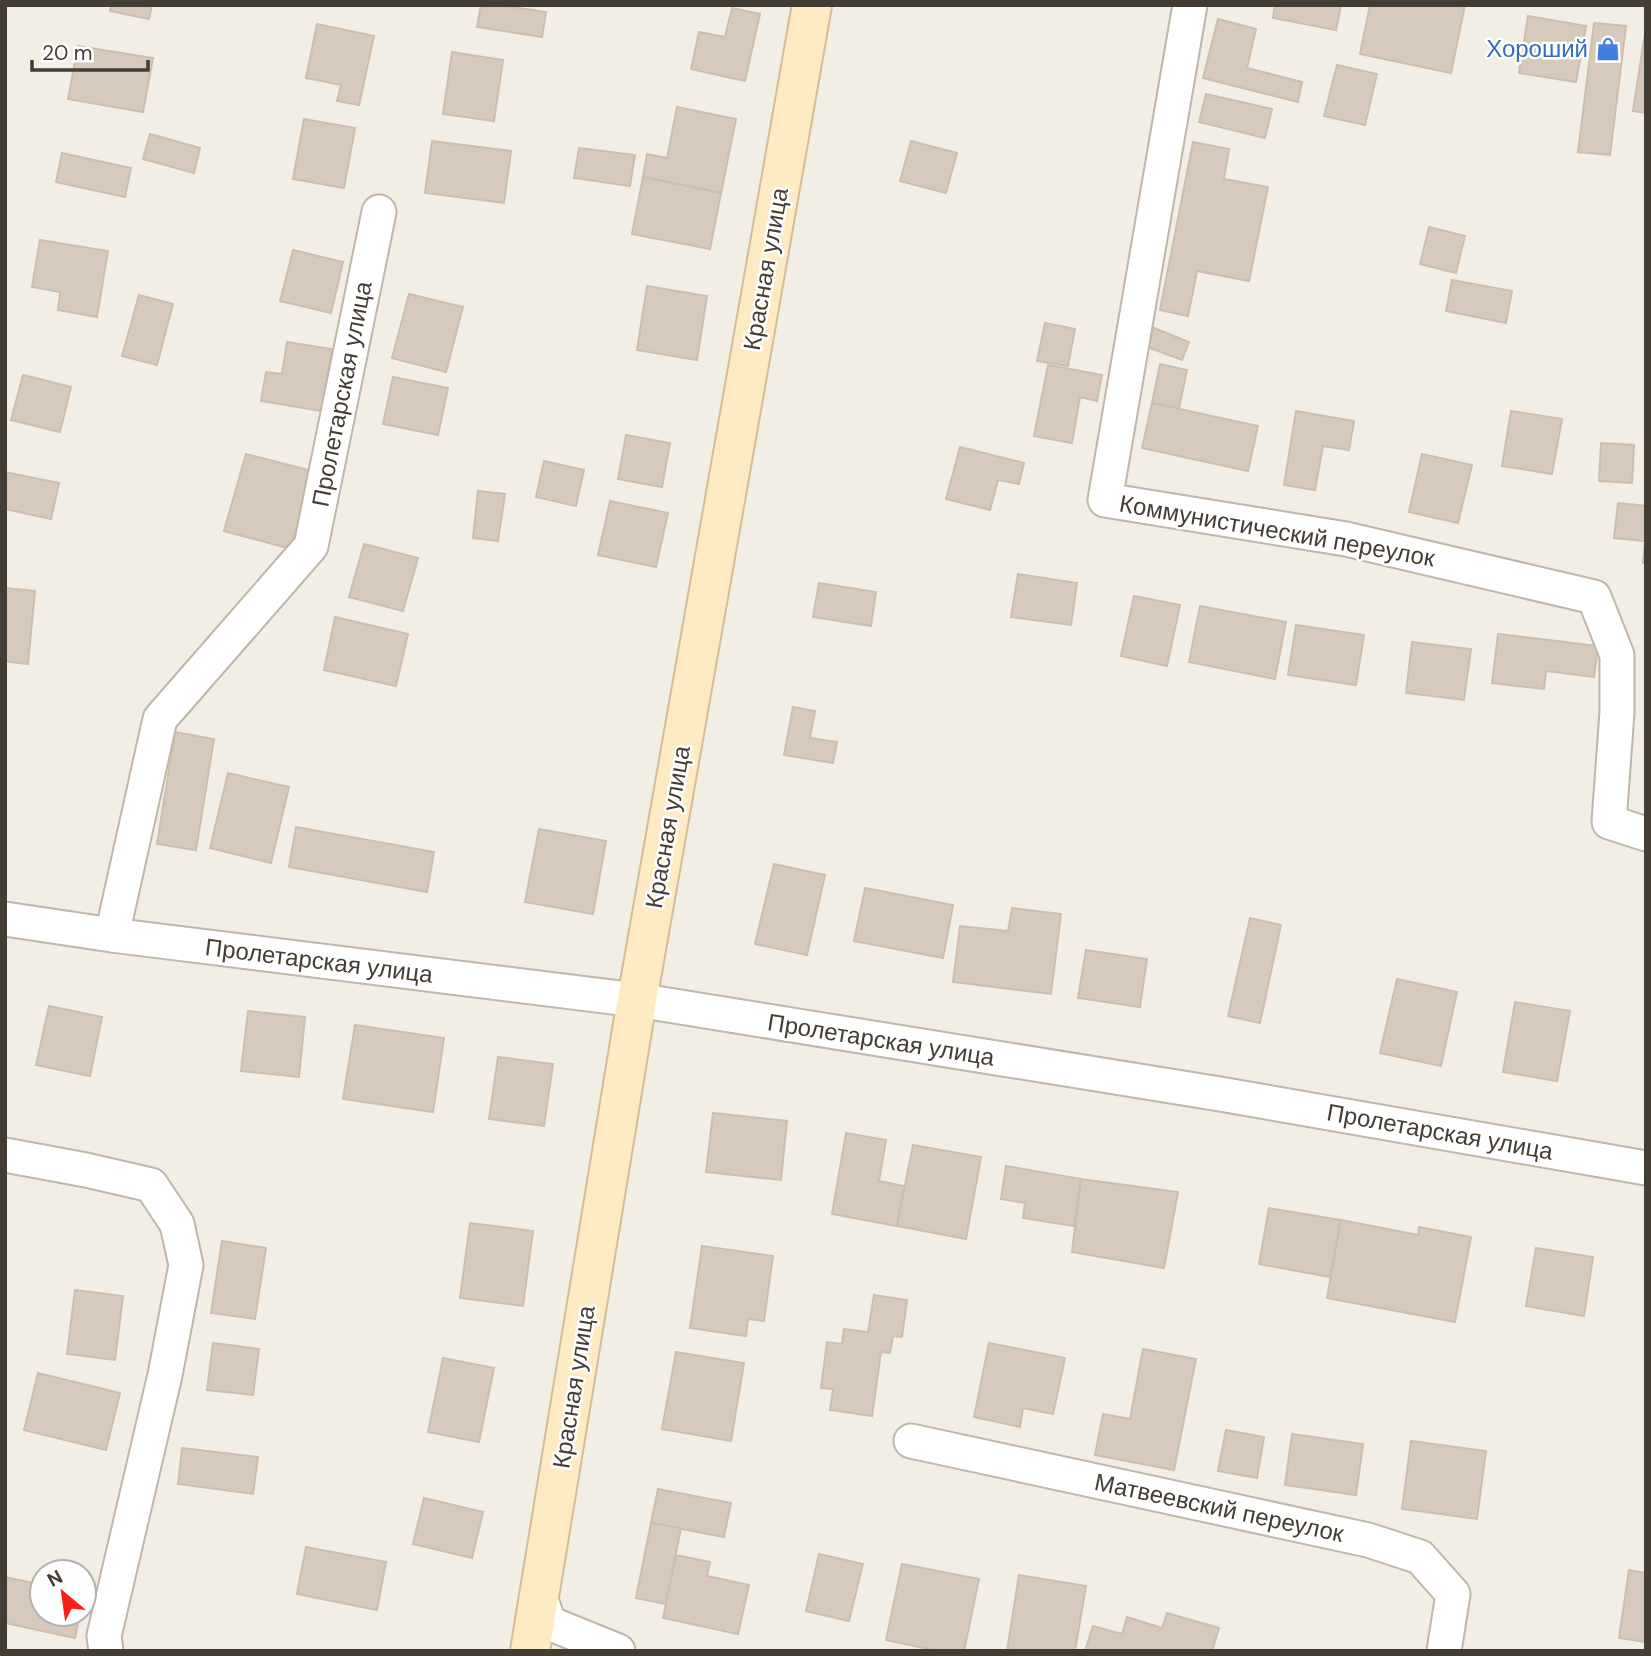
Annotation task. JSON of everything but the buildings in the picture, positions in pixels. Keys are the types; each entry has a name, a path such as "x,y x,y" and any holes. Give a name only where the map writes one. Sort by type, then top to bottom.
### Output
{"street":[{"name":"Красная улица","path":"530,1651 637,1000 812,5"},
{"name":"Коммунистический переулок","path":"1189,5 1105,499 1346,539 1594,597 1617,655 1617,712 1609,822 1646,834"},
{"name":"Пролетарская улица","path":"112,935 160,719 311,546 379,212"},
{"name":"Пролетарская улица","path":"5,919 112,935 637,1000 1207,1092 1646,1168"},
{"path":"5,1155 151,1185 177,1224 186,1265 165,1375 104,1636 106,1651"},
{"name":"Матвеевский переулок","path":"911,1441 1368,1540 1420,1557 1454,1594 1444,1651"},
{"path":"539,1594 549,1623 618,1651"}],"place":[{"name":"Хороший","path":"1608,49"}]}
